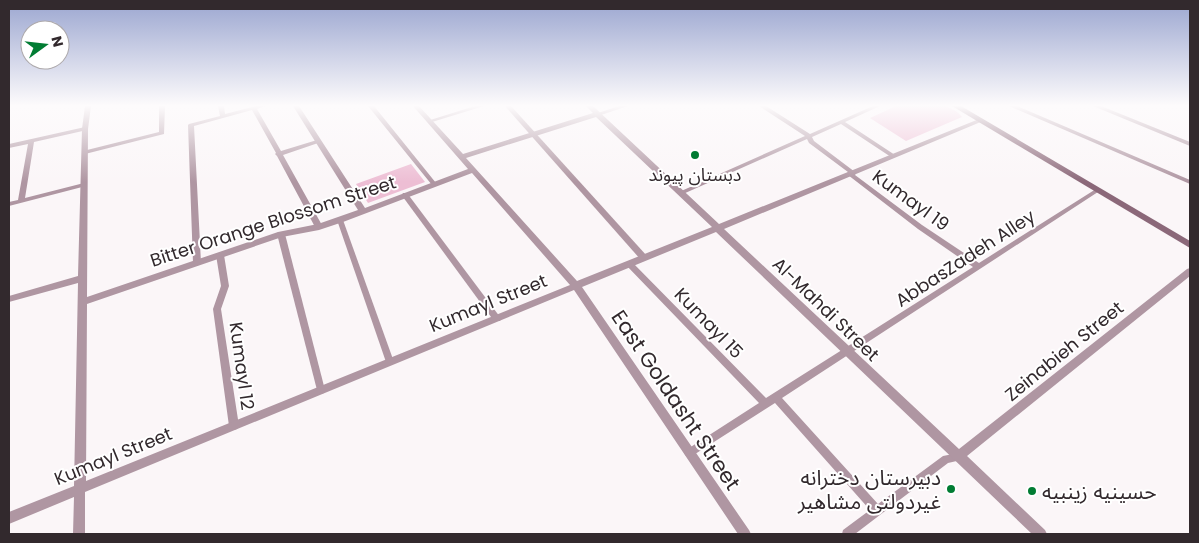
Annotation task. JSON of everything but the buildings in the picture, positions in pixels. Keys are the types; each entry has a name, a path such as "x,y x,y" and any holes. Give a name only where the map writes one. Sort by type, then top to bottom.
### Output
{"main road":[{"path":"1000,131 1190,245"}],"street":[{"path":"9,146 74,131"},
{"path":"79,534 85,131"},
{"path":"85,152 162,131"},
{"path":"191,131 197,263"},
{"path":"266,131 319,227"},
{"path":"312,131 363,211"},
{"path":"391,131 434,184"},
{"name":"East Goldasht Street","path":"439,131 576,286 745,534"},
{"path":"531,131 644,258"},
{"path":"462,157 542,131"},
{"name":"Al-Mahdi Street","path":"616,131 1041,534"},
{"name":"Kumayl 19","path":"802,131 809,136 811,142 920,227 979,267"},
{"path":"680,193 819,131"},
{"path":"855,131 893,156"},
{"name":"Kumayl Street","path":"9,518 953,131"},
{"path":"1071,131 1190,182"},
{"path":"1159,131 1190,144"},
{"path":"21,201 31,141"},
{"path":"278,154 318,141"},
{"name":"Bitter Orange Blossom Street","path":"83,302 281,234 319,227 340,220 473,170"},
{"path":"9,204 84,185"},
{"name":"AbbasZadeh Alley","path":"689,453 1098,190"},
{"path":"405,195 496,319"},
{"path":"340,220 390,362"},
{"path":"281,234 321,390"},
{"name":"Kumayl 12","path":"220,255 225,286 217,311 234,426"},
{"name":"Kumayl 15","path":"629,264 766,404"},
{"name":"Zeinabieh Street","path":"958,457 1190,271"},
{"path":"9,299 83,278"},
{"path":"776,398 877,511"},
{"path":"846,534 946,459 958,457"}],"shaded area":[{"path":"891,131 929,131 906,141"},
{"path":"411,164 425,182 368,203 356,184"}],"place":[{"name":"دبستان پیوند","path":"695,155"},
{"name":"دبیرستان دخترانه غیردولتی مشاهیر","path":"951,489"},
{"name":"حسینیه زینبیه","path":"1032,491"}]}
